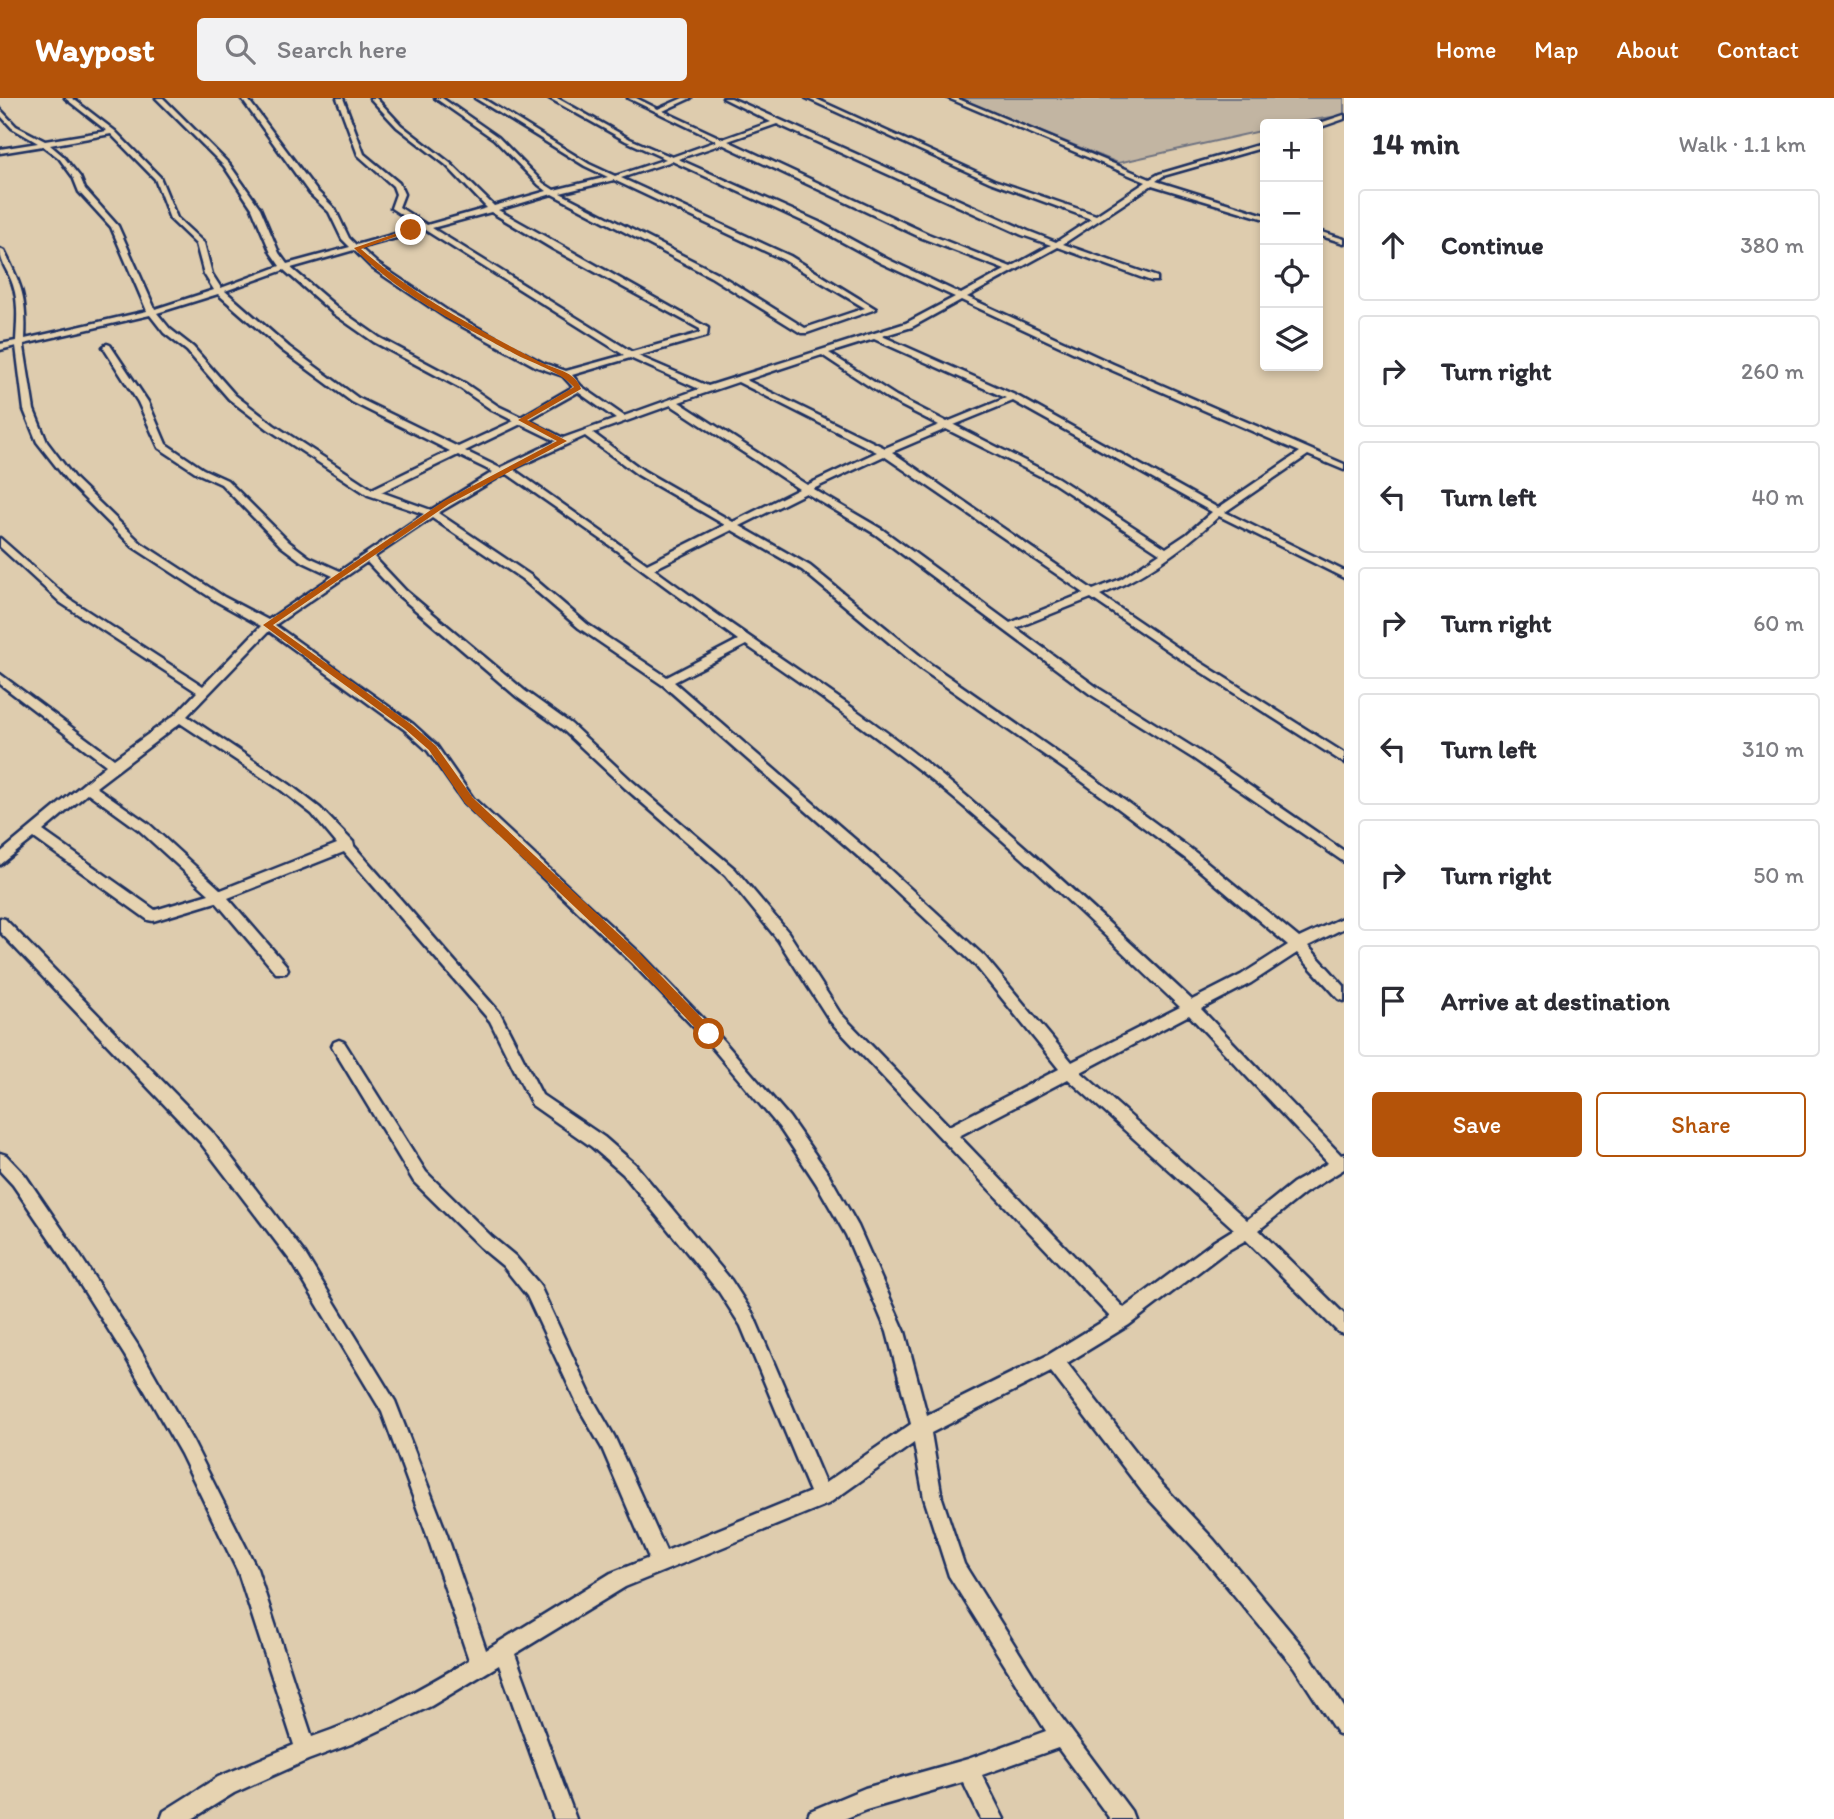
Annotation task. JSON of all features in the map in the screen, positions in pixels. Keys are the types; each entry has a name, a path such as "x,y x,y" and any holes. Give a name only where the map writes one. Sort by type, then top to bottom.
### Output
{"street":[{"path":"68,98 113,132 159,178 174,219 200,243 208,275 219,290 336,388 390,419 503,471 647,568 840,705 929,772 1038,865 1191,1007 1341,1163 1298,1188 1247,1230 1219,1247 1123,1319 1054,1361 921,1428 821,1497 618,1580 424,1699 344,1737 306,1750 226,1785 172,1819"},
{"path":"159,98 227,165 256,208 275,253 285,267 338,312 377,340 463,386 495,408 563,441"},
{"path":"244,98 313,192 332,211 346,239 389,277 448,315 540,365 566,374 578,387 623,419"},
{"path":"340,98 361,155 396,185 400,194 394,207 632,356 706,389"},
{"path":"373,98 399,126 448,164 492,209 704,328 704,334 566,374"},
{"path":"438,98 496,138 541,184 553,192 714,275 804,331 872,309 787,258 564,151 478,98"},
{"path":"552,98 628,140 816,224 873,256 1110,366 1344,467"},
{"path":"631,98 864,205 925,236 1013,270"},
{"path":"658,111 688,98"},
{"path":"726,98 825,146 1055,246 1154,279"},
{"path":"809,98 992,181 1096,218"},
{"path":"951,98 1151,182 1260,215"},
{"path":"0,111 14,127 47,145 61,158 76,177 82,190 114,226 152,312 248,410 372,493 431,513 527,577 583,626 666,682 864,854 980,961 1070,1071 1247,1230 1344,1326"},
{"path":"1323,124 1344,117"},
{"path":"0,347 152,312 285,267 427,226 615,177 777,122"},
{"path":"0,151 113,132"},
{"path":"3,851 33,831 114,765 180,717 268,625 431,513 503,471 563,441 706,389 909,325 1055,246 1161,175 1260,146"},
{"path":"1323,235 1344,242"},
{"path":"0,253 17,285 20,297 23,327 21,343 32,419 42,442 72,481 137,545 220,599 268,625 409,727 432,748 469,801 637,958 709,1034 784,1122 822,1178 852,1231 896,1332 921,1428 933,1499 956,1569 1062,1736 1123,1819"},
{"path":"877,337 1014,398 1218,512 1344,575"},
{"path":"107,347 143,402 162,446 200,471 224,482 285,544 305,559 341,575"},
{"path":"822,352 893,398 1055,480 1167,553"},
{"path":"738,379 885,452 1226,685 1344,759"},
{"path":"372,493 522,420 578,387"},
{"path":"647,568 885,452 1014,398"},
{"path":"672,402 878,532 1094,691 1198,756 1344,857"},
{"path":"587,433 641,473 806,568 925,666 1087,779 1191,856 1298,945 1344,995"},
{"path":"1010,627 1125,581 1167,553 1218,512 1306,452"},
{"path":"0,541 65,601 205,692"},
{"path":"368,557 402,593 521,694 567,727 628,785 730,872 783,936 835,1017 1123,1319"},
{"path":"666,682 746,640"},
{"path":"0,678 114,765"},
{"path":"180,717 285,787 316,811 495,1017 537,1100 598,1142 629,1168 725,1286 755,1338 821,1497"},
{"path":"88,787 144,827 219,896 281,969"},
{"path":"33,831 153,916 219,896 348,845"},
{"path":"948,1134 1246,979 1298,945 1344,922"},
{"path":"0,923 206,1137 299,1259 389,1407 437,1535 481,1665"},
{"path":"339,1046 420,1177 509,1261 533,1290 586,1404 608,1443 661,1562"},
{"path":"0,1160 19,1180 73,1259 131,1350 187,1448 247,1569 306,1750"},
{"path":"1054,1361 1151,1487 1207,1547 1301,1660 1344,1726"},
{"path":"504,1651 565,1819"},
{"path":"818,1819 864,1799 968,1770 1062,1736"},
{"path":"968,1770 993,1819"}],"shaded area":[{"path":"958,98 1344,98 1344,115 1320,119 1260,119 1260,131 1118,163"}],"route":[{"path":"411,230 357,248 389,277 448,315 540,365 566,374 578,387 522,420 563,441 506,469 447,503 268,625 409,727 432,748 469,801 637,958 709,1034"}]}
